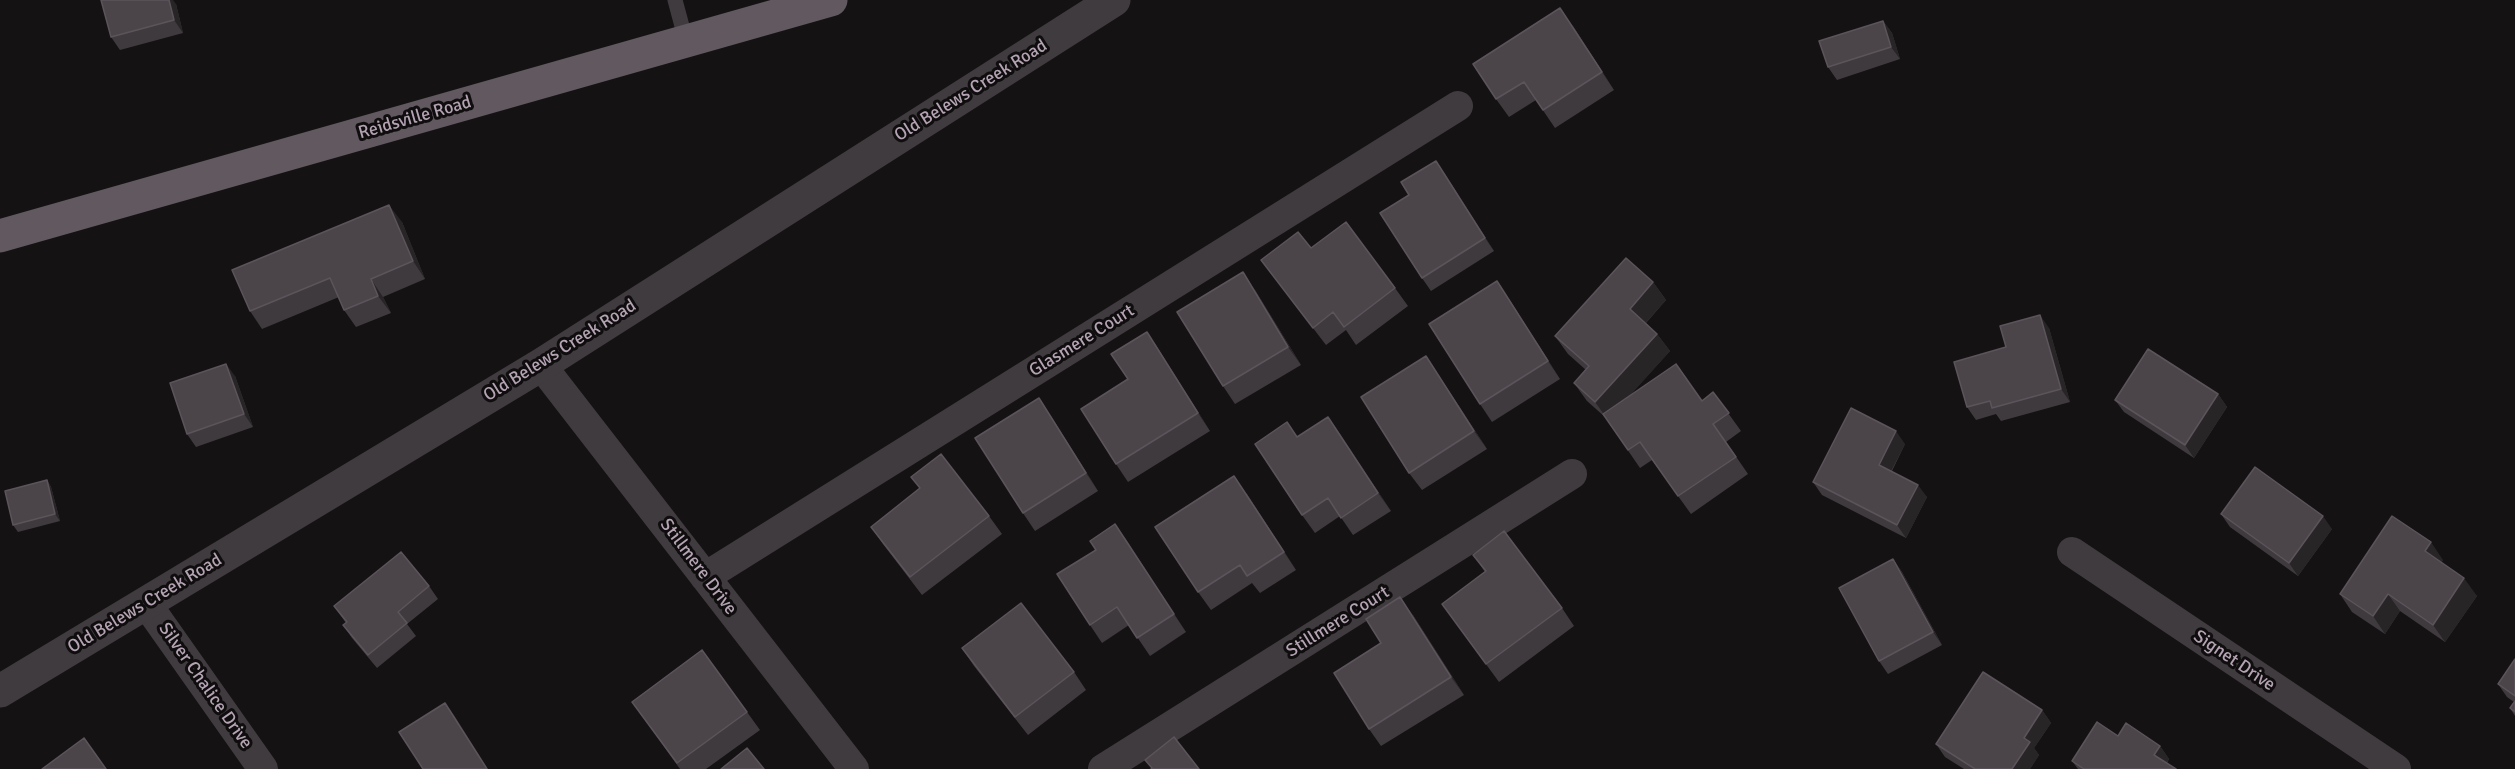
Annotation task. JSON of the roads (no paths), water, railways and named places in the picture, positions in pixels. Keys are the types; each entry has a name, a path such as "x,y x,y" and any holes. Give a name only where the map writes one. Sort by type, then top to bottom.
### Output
{"highway":[{"name":"Reidsville Road","path":"0,236 831,0"}],"street":[{"name":"Old Belews Creek Road","path":"0,692 541,364 1114,0"},
{"name":"Glasmere Court","path":"705,577 1458,106"},
{"name":"Stillmere Drive","path":"541,364 854,769"},
{"name":"Stillmere Court","path":"1103,769 1572,474"},
{"name":"Signet Drive","path":"2072,552 2396,769"},
{"name":"Silver Chalice Drive","path":"146,603 263,769"}],"lane":[{"path":"675,0 686,41"}]}
